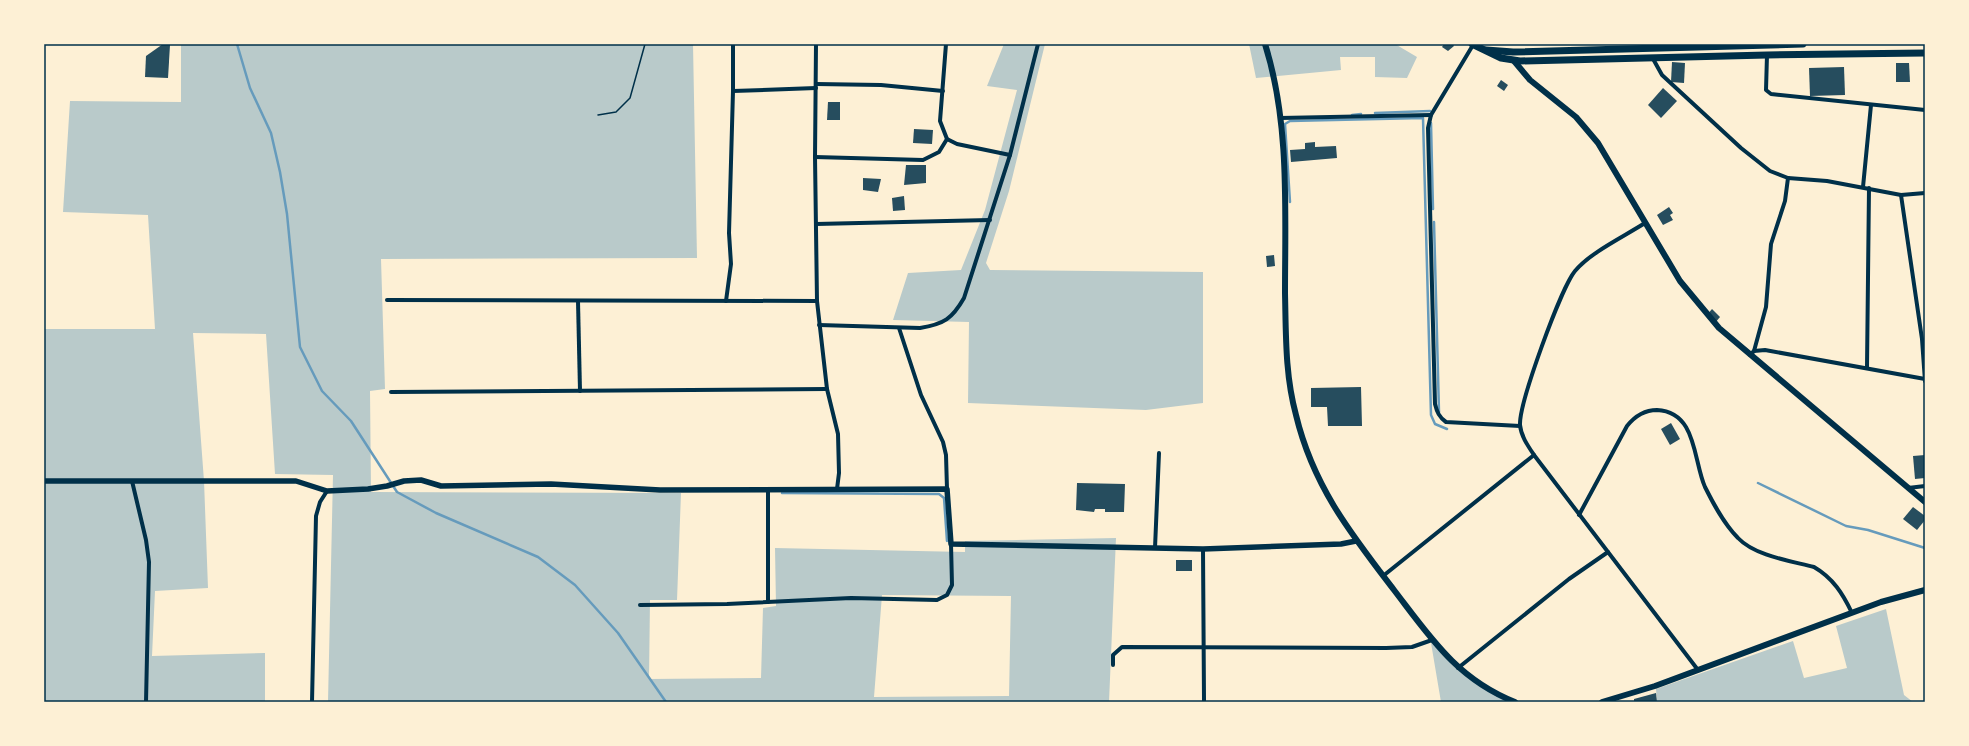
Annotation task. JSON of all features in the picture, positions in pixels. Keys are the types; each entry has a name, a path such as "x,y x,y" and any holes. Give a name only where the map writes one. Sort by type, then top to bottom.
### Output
{"highway":[{"path":"1477,46 1513,52 1540,47 1803,44"},
{"path":"1477,46 1501,58 1514,61 1767,54 1925,53"}],"main road":[{"path":"1265,44 1274,80 1280,118 1285,185 1286,340 1289,386 1301,433 1317,473 1334,508 1356,541 1432,640 1458,668 1482,686 1515,702"},
{"path":"1514,61 1530,80 1567,109 1584,126 1613,167 1671,267 1699,306 1719,328 1752,353 1925,502"},
{"path":"1602,702 1640,691 1904,595 1925,590"}],"street":[{"path":"726,301 731,264 729,234 733,44"},
{"path":"816,44 815,157 817,301 827,389 838,434 839,473 837,489"},
{"path":"946,44 940,121 947,140 956,144 1010,155"},
{"path":"819,325 899,328 934,326 946,321 956,312 964,298 1010,155 1038,44"},
{"path":"1477,46 1431,115 1428,128 1437,412 1441,419 1453,424 1520,426"},
{"path":"1767,54 1768,93 1871,106 1925,110"},
{"path":"1652,57 1662,75 1741,148 1770,171 1788,178 1863,186 1901,194 1925,193"},
{"path":"733,91 816,86 881,86 943,91"},
{"path":"1863,186 1871,106"},
{"path":"1280,118 1431,115"},
{"path":"815,157 924,160 939,152 947,140"},
{"path":"1788,178 1785,201 1771,244 1766,302 1752,353 1764,350 1867,367 1925,379 1922,339 1901,194"},
{"path":"1867,367 1869,188"},
{"path":"816,224 990,220"},
{"path":"1645,223 1591,257 1575,271 1570,278 1558,304 1524,401 1520,426 1526,442 1534,455 1698,670"},
{"path":"387,300 817,301"},
{"path":"578,301 580,391"},
{"path":"640,605 768,602 851,598 937,600 947,595 952,585 946,455 943,442 921,395 899,328"},
{"path":"391,392 827,389"},
{"path":"1579,515 1629,423 1638,414 1646,411 1665,411 1681,420 1687,428 1705,486 1719,514 1738,539 1757,551 1814,567 1821,571 1838,588 1852,614"},
{"path":"1155,548 1159,454"},
{"path":"1383,576 1534,455"},
{"path":"44,481 296,481 327,491 368,489 404,481 421,480 442,486 550,484 660,490 768,488 947,489"},
{"path":"132,481 146,540 149,562 146,702"},
{"path":"1908,488 1925,486"},
{"path":"768,488 768,602"},
{"path":"312,702 316,516 320,502 327,491"},
{"path":"951,544 1203,549 1341,544 1356,541"},
{"path":"1203,549 1204,701"},
{"path":"1458,668 1569,580 1608,552"},
{"path":"1113,665 1113,655 1122,646 1204,648 1386,648 1412,646 1432,640"}],"path":[{"path":"598,115 616,112 630,98 645,44"}],"shaded area":[{"path":"181,44 693,44 697,258 381,259 385,389 370,391 371,492 681,493 677,600 650,600 649,679 761,678 763,608 776,606 775,548 965,552 965,541 1116,538 1109,702 328,702 333,475 275,474 266,334 193,333 204,481 208,588 155,591 152,656 265,653 265,702 44,702 44,329 155,329 148,215 63,212 70,101 181,102","holes":["882,595 1011,596 1009,696 874,697"]},
{"path":"1004,44 1045,44 1009,191 986,263 990,270 1203,272 1203,403 1146,410 968,403 969,322 893,320 908,273 961,270 985,210 1017,90 987,86"},
{"path":"1249,44 1395,44 1417,57 1407,78 1375,77 1375,57 1340,57 1341,70 1256,78"},
{"path":"1886,609 1904,695 1913,702 1657,702 1656,689 1793,641 1804,678 1847,668 1836,626"},
{"path":"1430,637 1464,673 1516,702 1441,702"}],"building":[{"path":"163,44 170,45 168,78 145,77 146,56"},
{"path":"1444,44 1453,44 1454,46 1448,51 1442,47"},
{"path":"1672,62 1685,63 1684,83 1671,82"},
{"path":"1896,63 1909,63 1910,82 1896,82"},
{"path":"1844,67 1845,95 1810,96 1809,68"},
{"path":"1501,80 1508,85 1504,91 1497,86"},
{"path":"1663,88 1677,101 1661,118 1648,105"},
{"path":"828,102 840,102 840,120 827,120"},
{"path":"914,129 933,130 932,144 913,143"},
{"path":"1315,142 1315,147 1336,146 1337,158 1291,162 1290,150 1305,149 1305,143"},
{"path":"906,165 926,165 926,183 904,185"},
{"path":"863,178 881,179 878,192 863,190"},
{"path":"904,196 905,210 893,211 892,198"},
{"path":"1669,207 1673,213 1670,215 1673,220 1663,225 1657,215"},
{"path":"1274,255 1275,266 1267,267 1266,256"},
{"path":"1712,309 1720,317 1715,323 1707,315"},
{"path":"1361,387 1362,426 1328,426 1327,407 1311,407 1311,388"},
{"path":"1671,423 1680,439 1670,445 1661,429"},
{"path":"1925,455 1925,478 1915,479 1913,456"},
{"path":"1077,483 1125,484 1124,512 1105,512 1105,509 1095,509 1094,512 1076,510"},
{"path":"1913,507 1925,516 1925,520 1917,530 1903,519"},
{"path":"1176,560 1192,560 1192,571 1176,571"},
{"path":"1656,693 1657,702 1634,702 1634,699"}],"waterway":[{"path":"237,44 250,88 271,133 280,172 287,214 300,347 322,391 351,421 397,492 436,513 538,557 575,585 618,633 666,702"},
{"path":"1375,113 1430,111"},
{"path":"1352,115 1361,114"},
{"path":"1290,202 1285,124 1290,121 1423,118 1431,415 1435,424 1447,429"},
{"path":"1431,123 1433,209"},
{"path":"1434,222 1439,412"},
{"path":"1758,483 1846,526 1868,530 1925,548"},
{"path":"782,493 939,494 944,498 947,541"}]}
